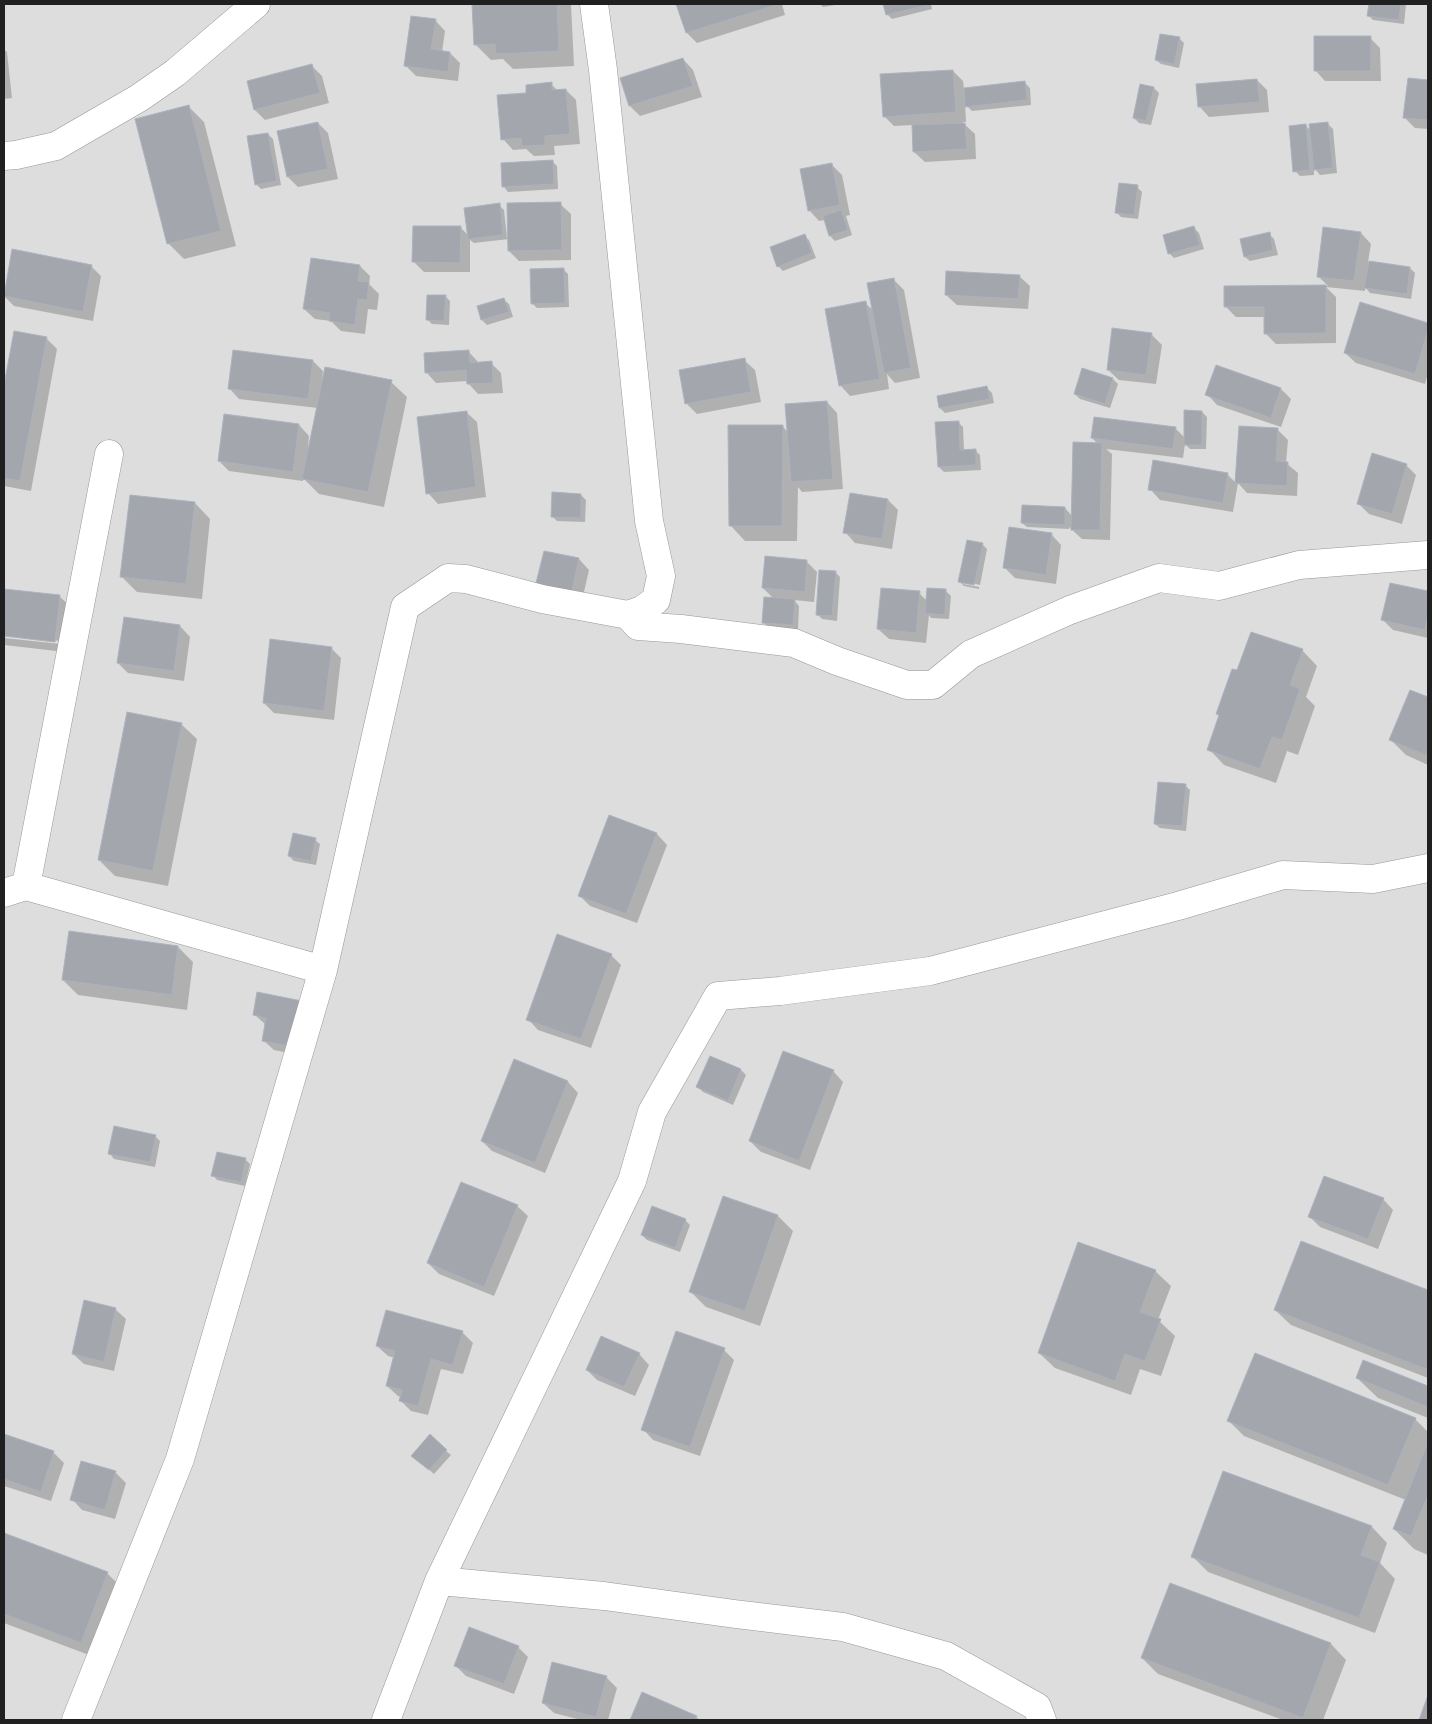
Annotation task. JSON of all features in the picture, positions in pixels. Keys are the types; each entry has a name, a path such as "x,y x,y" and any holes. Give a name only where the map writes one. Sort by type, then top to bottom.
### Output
{"street":[{"path":"4,156 56,146 139,98 175,73 256,4"},
{"path":"76,1720 180,1459 322,970 405,607 448,578 466,579 542,599 628,615 642,610 656,600 661,576 649,520 604,79 594,4"},
{"path":"109,454 15,890 322,970"},
{"path":"628,615 638,626 681,629 794,643 837,661 907,685 933,685 971,654 1070,610 1159,578 1219,586 1299,565 1428,555"},
{"path":"386,1720 439,1581 632,1181 652,1112 718,996 780,991 930,971 1178,906 1284,875 1373,879 1428,868"},
{"path":"439,1581 604,1596 843,1627 946,1656 1037,1706 1042,1720"}],"shaded area":[{"path":"4,4 1428,4 1428,1720 4,1720"}],"building":[{"path":"472,4 557,4 559,51 496,54 495,44 474,45"},
{"path":"676,4 775,4 776,5 686,33"},
{"path":"883,4 928,4 928,5 886,15"},
{"path":"1369,4 1401,4 1399,20 1367,16"},
{"path":"411,16 436,19 431,49 450,52 448,72 404,66"},
{"path":"1160,34 1180,37 1174,64 1155,60"},
{"path":"1314,36 1371,36 1371,71 1314,71"},
{"path":"683,58 693,86 629,106 620,78"},
{"path":"312,64 320,93 254,110 247,81"},
{"path":"953,70 956,112 883,117 880,74"},
{"path":"1408,78 1428,80 1428,120 1403,118"},
{"path":"1257,79 1260,102 1198,107 1196,84"},
{"path":"1025,81 1027,100 965,107 964,88"},
{"path":"552,82 552,90 566,89 570,134 545,136 545,145 522,146 521,138 501,140 497,95 526,93 526,85"},
{"path":"1140,84 1154,87 1146,121 1133,118"},
{"path":"189,105 221,231 167,244 135,119"},
{"path":"318,122 328,169 287,177 277,131"},
{"path":"1328,122 1333,168 1314,170 1309,124"},
{"path":"965,123 967,149 913,152 912,125"},
{"path":"1306,124 1310,170 1293,172 1289,126"},
{"path":"268,133 277,181 255,185 247,136"},
{"path":"553,160 554,184 502,187 501,163"},
{"path":"832,163 840,205 808,211 800,169"},
{"path":"1119,183 1138,185 1134,215 1115,213"},
{"path":"561,202 562,250 508,251 507,203"},
{"path":"500,203 503,235 468,239 464,208"},
{"path":"841,210 848,230 829,236 823,216"},
{"path":"413,226 461,226 460,263 412,262"},
{"path":"1194,226 1200,245 1168,254 1163,235"},
{"path":"1323,227 1361,232 1354,281 1317,277"},
{"path":"1270,232 1273,250 1244,257 1240,239"},
{"path":"805,234 812,253 777,267 770,247"},
{"path":"12,249 92,265 83,312 4,296"},
{"path":"311,258 360,265 358,281 369,282 367,300 358,299 355,325 329,321 330,313 303,309"},
{"path":"1369,261 1410,267 1407,294 1364,288"},
{"path":"564,268 565,303 531,304 530,269"},
{"path":"946,271 1020,275 1018,299 945,295"},
{"path":"894,278 911,368 884,373 867,283"},
{"path":"1326,285 1326,333 1264,334 1264,307 1224,307 1224,286"},
{"path":"427,295 446,295 444,321 426,320"},
{"path":"504,298 509,312 481,320 477,306"},
{"path":"866,301 880,379 839,386 825,309"},
{"path":"1360,302 1428,323 1428,330 1415,374 1344,353"},
{"path":"1112,328 1152,333 1146,375 1107,370"},
{"path":"14,331 47,337 20,481 4,478 4,385"},
{"path":"233,350 313,360 308,399 228,389"},
{"path":"469,350 470,363 492,361 493,383 467,384 466,370 425,373 424,353"},
{"path":"745,358 751,392 685,404 679,370"},
{"path":"1216,365 1281,388 1271,418 1205,395"},
{"path":"325,367 392,380 368,492 302,479"},
{"path":"1082,368 1113,378 1105,404 1074,394"},
{"path":"987,386 990,399 939,408 937,396"},
{"path":"827,401 833,479 791,482 785,404"},
{"path":"1184,410 1202,411 1202,445 1184,445"},
{"path":"467,411 476,487 426,494 417,417"},
{"path":"224,414 299,424 293,472 218,461"},
{"path":"1094,417 1176,427 1173,449 1091,438"},
{"path":"959,421 960,450 976,449 976,465 938,467 935,422"},
{"path":"728,425 783,425 782,526 729,526"},
{"path":"1239,426 1278,428 1276,461 1288,462 1287,486 1235,483"},
{"path":"1073,442 1102,443 1100,530 1071,530"},
{"path":"1372,453 1407,464 1392,514 1357,504"},
{"path":"1153,460 1228,473 1223,503 1148,490"},
{"path":"552,492 581,494 581,518 551,517"},
{"path":"850,493 888,499 882,539 843,533"},
{"path":"130,495 195,502 186,584 120,577"},
{"path":"1022,505 1065,507 1065,525 1021,523"},
{"path":"1009,527 1052,533 1046,575 1003,568"},
{"path":"967,540 983,543 974,585 958,582"},
{"path":"544,551 579,558 571,595 535,587"},
{"path":"765,556 807,560 805,592 762,588"},
{"path":"819,570 836,571 832,616 816,615"},
{"path":"1390,583 1428,591 1428,614 1425,630 1381,620"},
{"path":"881,588 920,591 916,633 877,629"},
{"path":"927,588 946,589 945,615 925,613"},
{"path":"4,589 60,595 55,642 4,636"},
{"path":"764,597 795,599 793,625 762,623"},
{"path":"124,617 180,625 174,671 117,663"},
{"path":"1251,632 1303,649 1290,685 1300,689 1282,740 1272,737 1260,769 1207,750 1219,715 1216,714 1232,669 1237,670"},
{"path":"270,639 332,647 324,711 263,703"},
{"path":"1410,690 1428,697 1428,756 1389,740"},
{"path":"127,712 182,723 153,871 98,860"},
{"path":"1158,782 1186,784 1182,826 1154,824"},
{"path":"609,815 657,833 626,914 578,896"},
{"path":"293,833 316,838 311,861 288,856"},
{"path":"69,931 178,946 172,995 62,980"},
{"path":"557,934 612,954 581,1039 526,1020"},
{"path":"257,992 302,1001 294,1047 262,1041 266,1018 253,1015"},
{"path":"783,1051 834,1070 799,1161 749,1141"},
{"path":"710,1056 741,1069 728,1101 696,1087"},
{"path":"514,1059 568,1081 535,1163 481,1141"},
{"path":"114,1126 156,1135 150,1162 108,1154"},
{"path":"217,1152 246,1158 241,1182 211,1176"},
{"path":"1324,1176 1384,1198 1368,1239 1308,1217"},
{"path":"461,1182 518,1205 484,1287 427,1263"},
{"path":"723,1196 778,1215 745,1311 689,1292"},
{"path":"652,1206 686,1219 675,1248 641,1235"},
{"path":"1301,1241 1428,1290 1428,1370 1274,1310"},
{"path":"1078,1242 1156,1270 1140,1312 1161,1319 1145,1361 1125,1354 1115,1381 1038,1353"},
{"path":"84,1300 116,1308 104,1362 72,1354"},
{"path":"386,1310 463,1331 453,1365 431,1359 418,1406 399,1401 402,1390 386,1386 395,1351 376,1346"},
{"path":"676,1331 725,1348 690,1447 641,1430"},
{"path":"601,1336 640,1353 624,1387 586,1370"},
{"path":"1255,1353 1416,1418 1388,1485 1227,1421"},
{"path":"1363,1360 1428,1386 1428,1407 1356,1378"},
{"path":"4,1434 54,1451 41,1492 4,1479"},
{"path":"430,1434 447,1450 429,1470 411,1456"},
{"path":"1428,1442 1428,1495 1411,1536 1393,1529"},
{"path":"81,1461 116,1471 105,1510 70,1500"},
{"path":"1223,1471 1372,1526 1361,1555 1380,1562 1359,1618 1191,1557"},
{"path":"4,1533 108,1572 81,1643 4,1614"},
{"path":"1170,1583 1331,1643 1303,1718 1141,1658"},
{"path":"469,1627 519,1646 504,1684 454,1666"},
{"path":"552,1662 607,1676 596,1717 542,1703"},
{"path":"642,1692 697,1716 695,1720 630,1720"},
{"path":"1428,1695 1428,1720 1419,1720"}]}
